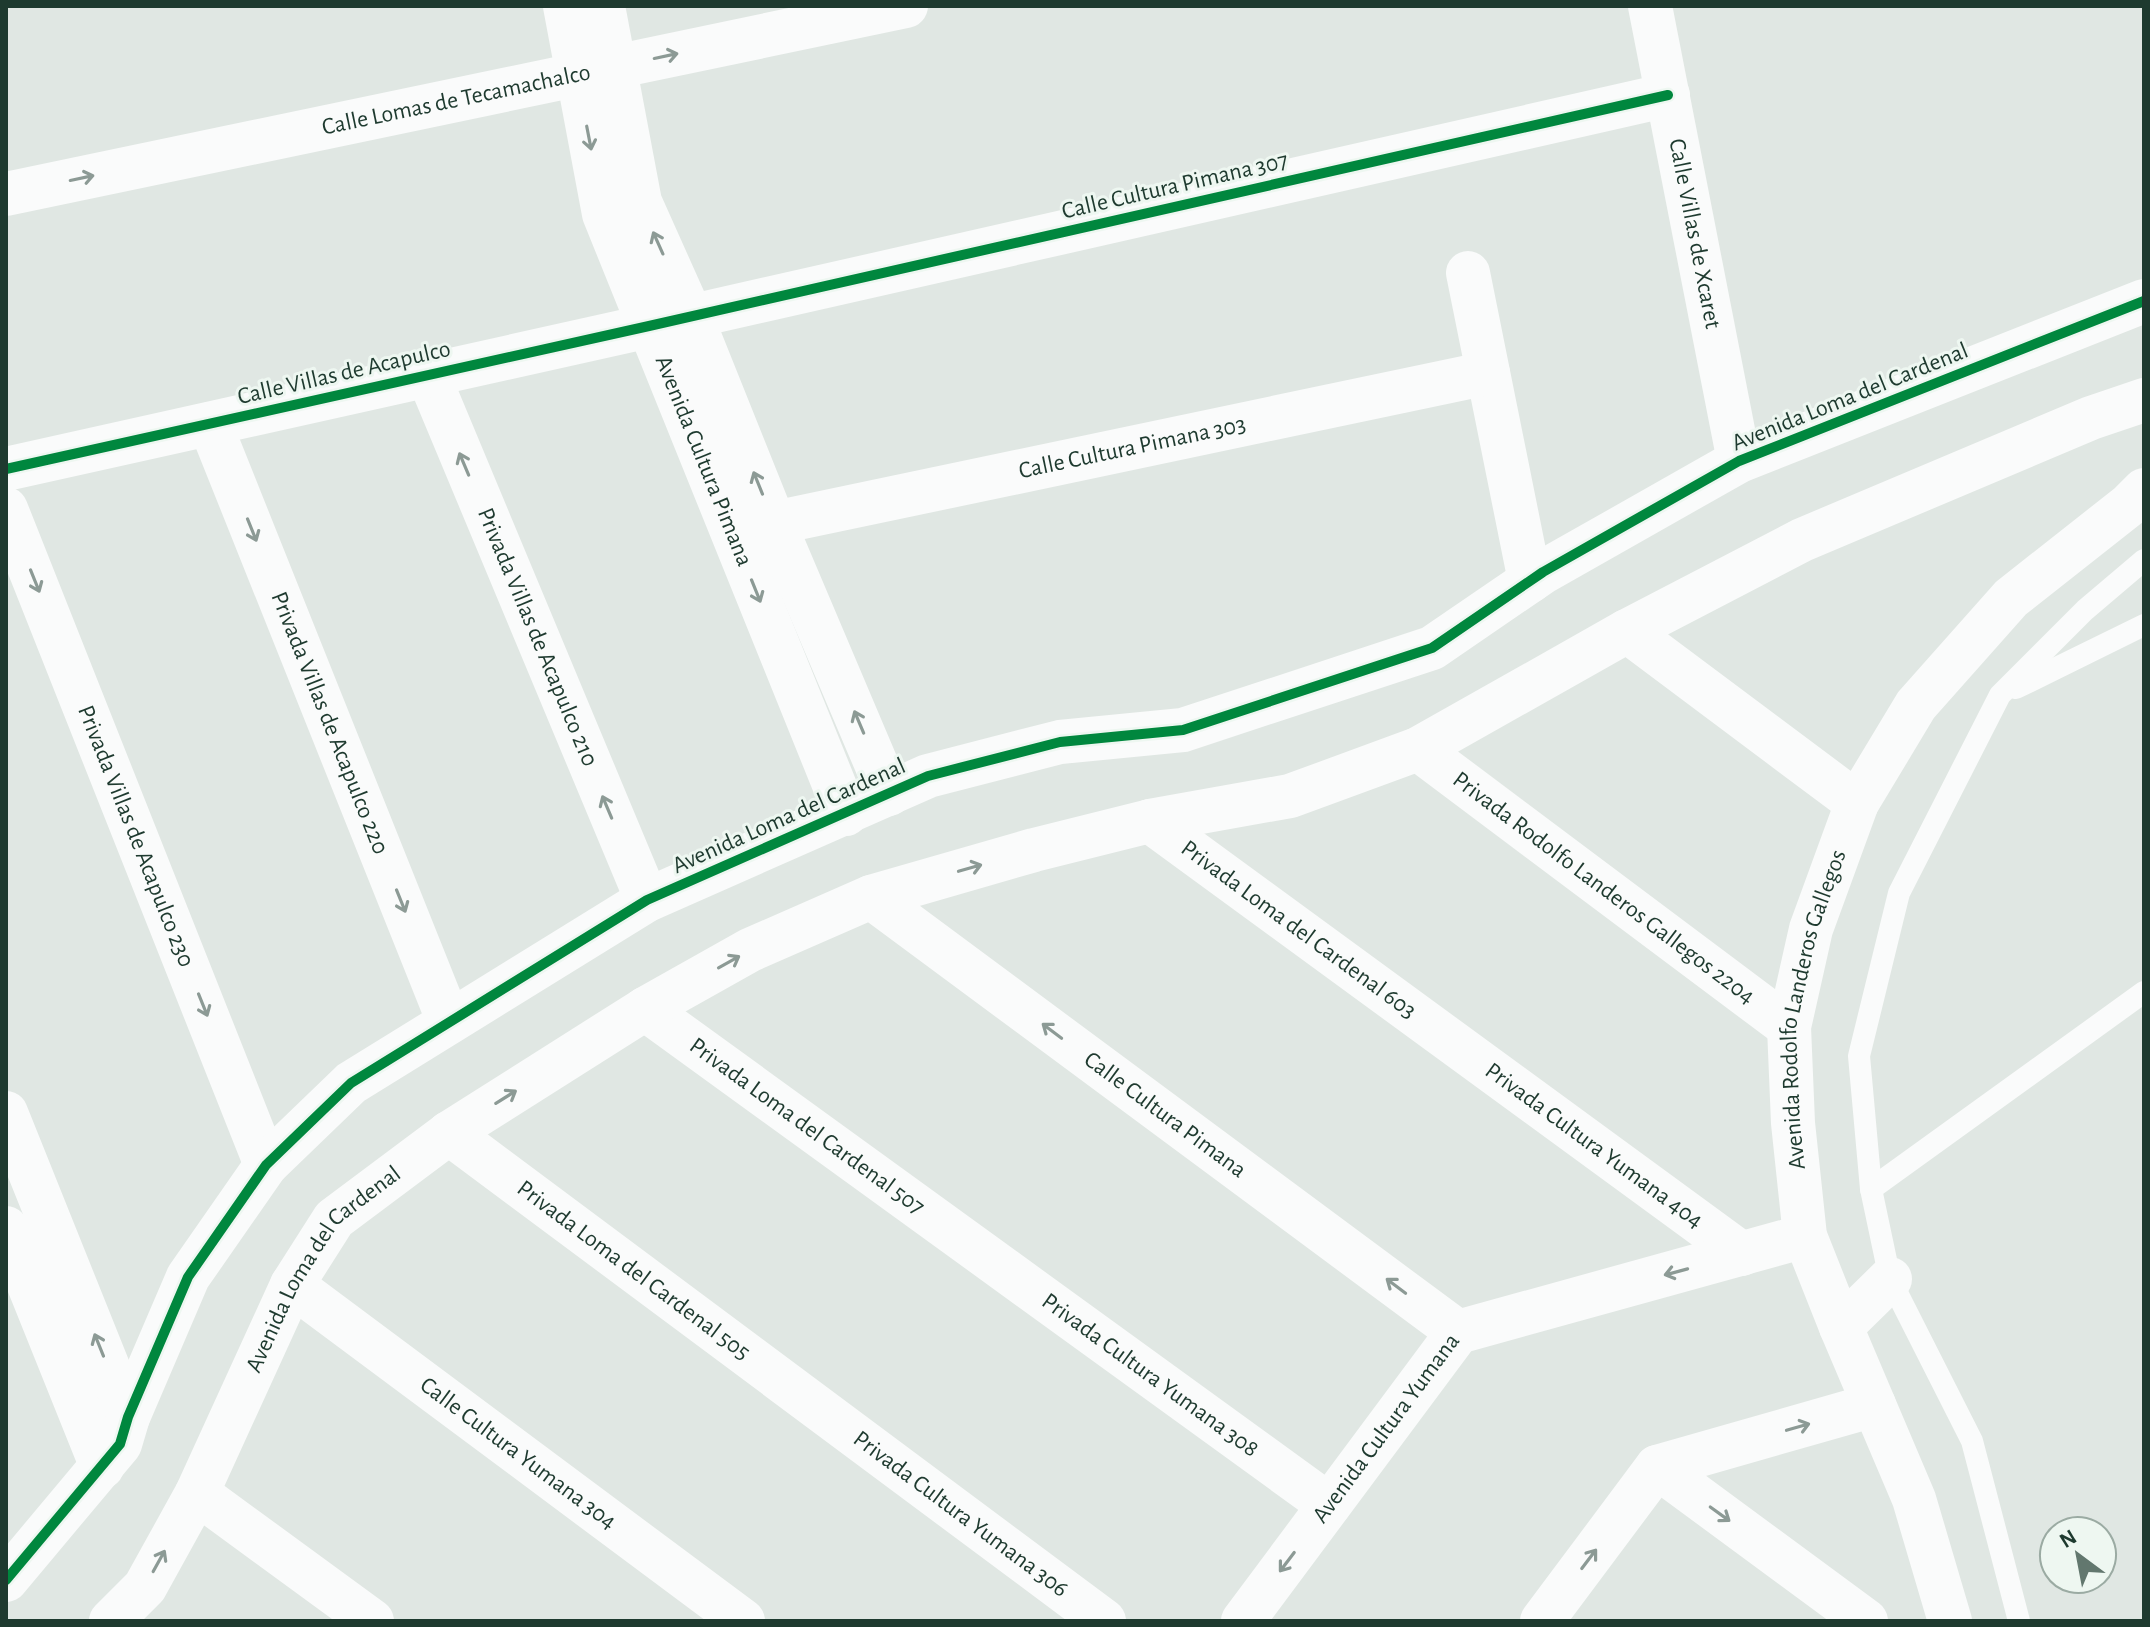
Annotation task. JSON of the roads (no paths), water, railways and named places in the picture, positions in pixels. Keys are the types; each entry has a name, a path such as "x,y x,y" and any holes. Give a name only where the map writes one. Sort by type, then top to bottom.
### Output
{"street":[{"name":"Avenida Cultura Pimana","path":"565,6 596,71 640,202 691,316 774,523 889,794"},
{"name":"Avenida Cultura Pimana","path":"603,6 596,71 604,214 846,814"},
{"name":"Calle Lomas de Tecamachalco","path":"6,194 906,6"},
{"name":"Calle Villas de Xcaret","path":"1650,6 1739,461"},
{"name":"Calle Cultura Pimana 307","path":"691,316 1668,95"},
{"path":"1468,273 1530,581"},
{"name":"Avenida Loma del Cardenal","path":"6,1580 120,1444 128,1417 188,1277 266,1165 351,1083 647,900 928,776 1060,742 1183,730 1432,648 1530,581 1739,461 2144,301"},
{"name":"Calle Villas de Acapulco","path":"6,469 691,316"},
{"name":"Calle Cultura Pimana 303","path":"774,523 1488,373"},
{"name":"Privada Villas de Acapulco 210","path":"428,375 647,900"},
{"name":"Avenida Loma del Cardenal","path":"111,1621 145,1587 197,1493 292,1285 334,1219 449,1133 645,1009 750,950 871,897 1034,850 1150,821 1290,796 1418,749 1627,631 1802,540 2091,418 2144,400"},
{"name":"Privada Villas de Acapulco 220","path":"210,424 449,1022"},
{"name":"Avenida Rodolfo Landeros Gallegos","path":"1950,1621 1914,1499 1805,1236 1793,1123 1789,1027 1811,929 1857,803 1916,705 2011,598 2144,490"},
{"name":"Privada Villas de Acapulco 230","path":"6,509 266,1165"},
{"path":"1627,631 1857,803"},
{"name":"Privada Rodolfo Landeros Gallegos 2204","path":"1418,749 1789,1027"},
{"name":"Privada Loma del Cardenal 603","path":"1150,821 1446,1037"},
{"name":"Calle Cultura Pimana","path":"871,897 1458,1332"},
{"name":"Privada Loma del Cardenal 507","path":"645,1009 970,1245"},
{"name":"Privada Cultura Yumana 404","path":"1446,1037 1742,1254"},
{"path":"8,1122 128,1417"},
{"name":"Privada Loma del Cardenal 505","path":"449,1133 818,1408"},
{"path":"6,1228 102,1467"},
{"name":"Avenida Cultura Yumana","path":"1243,1621 1458,1332 1805,1236"},
{"name":"Privada Cultura Yumana 308","path":"970,1245 1329,1505"},
{"path":"1841,1327 1890,1279"},
{"name":"Calle Cultura Yumana 304","path":"292,1285 743,1621"},
{"path":"1542,1621 1657,1467 1874,1405"},
{"name":"Privada Cultura Yumana 306","path":"818,1408 1104,1621"},
{"path":"1657,1467 1866,1621"},
{"path":"197,1493 372,1621"}],"lane":[{"path":"2019,1621 1972,1441 1890,1279 1871,1189 1859,1056 1899,893 2000,695 2085,610 2144,560"},
{"path":"2000,695 2144,625"},
{"path":"1871,1189 2144,992"}]}
